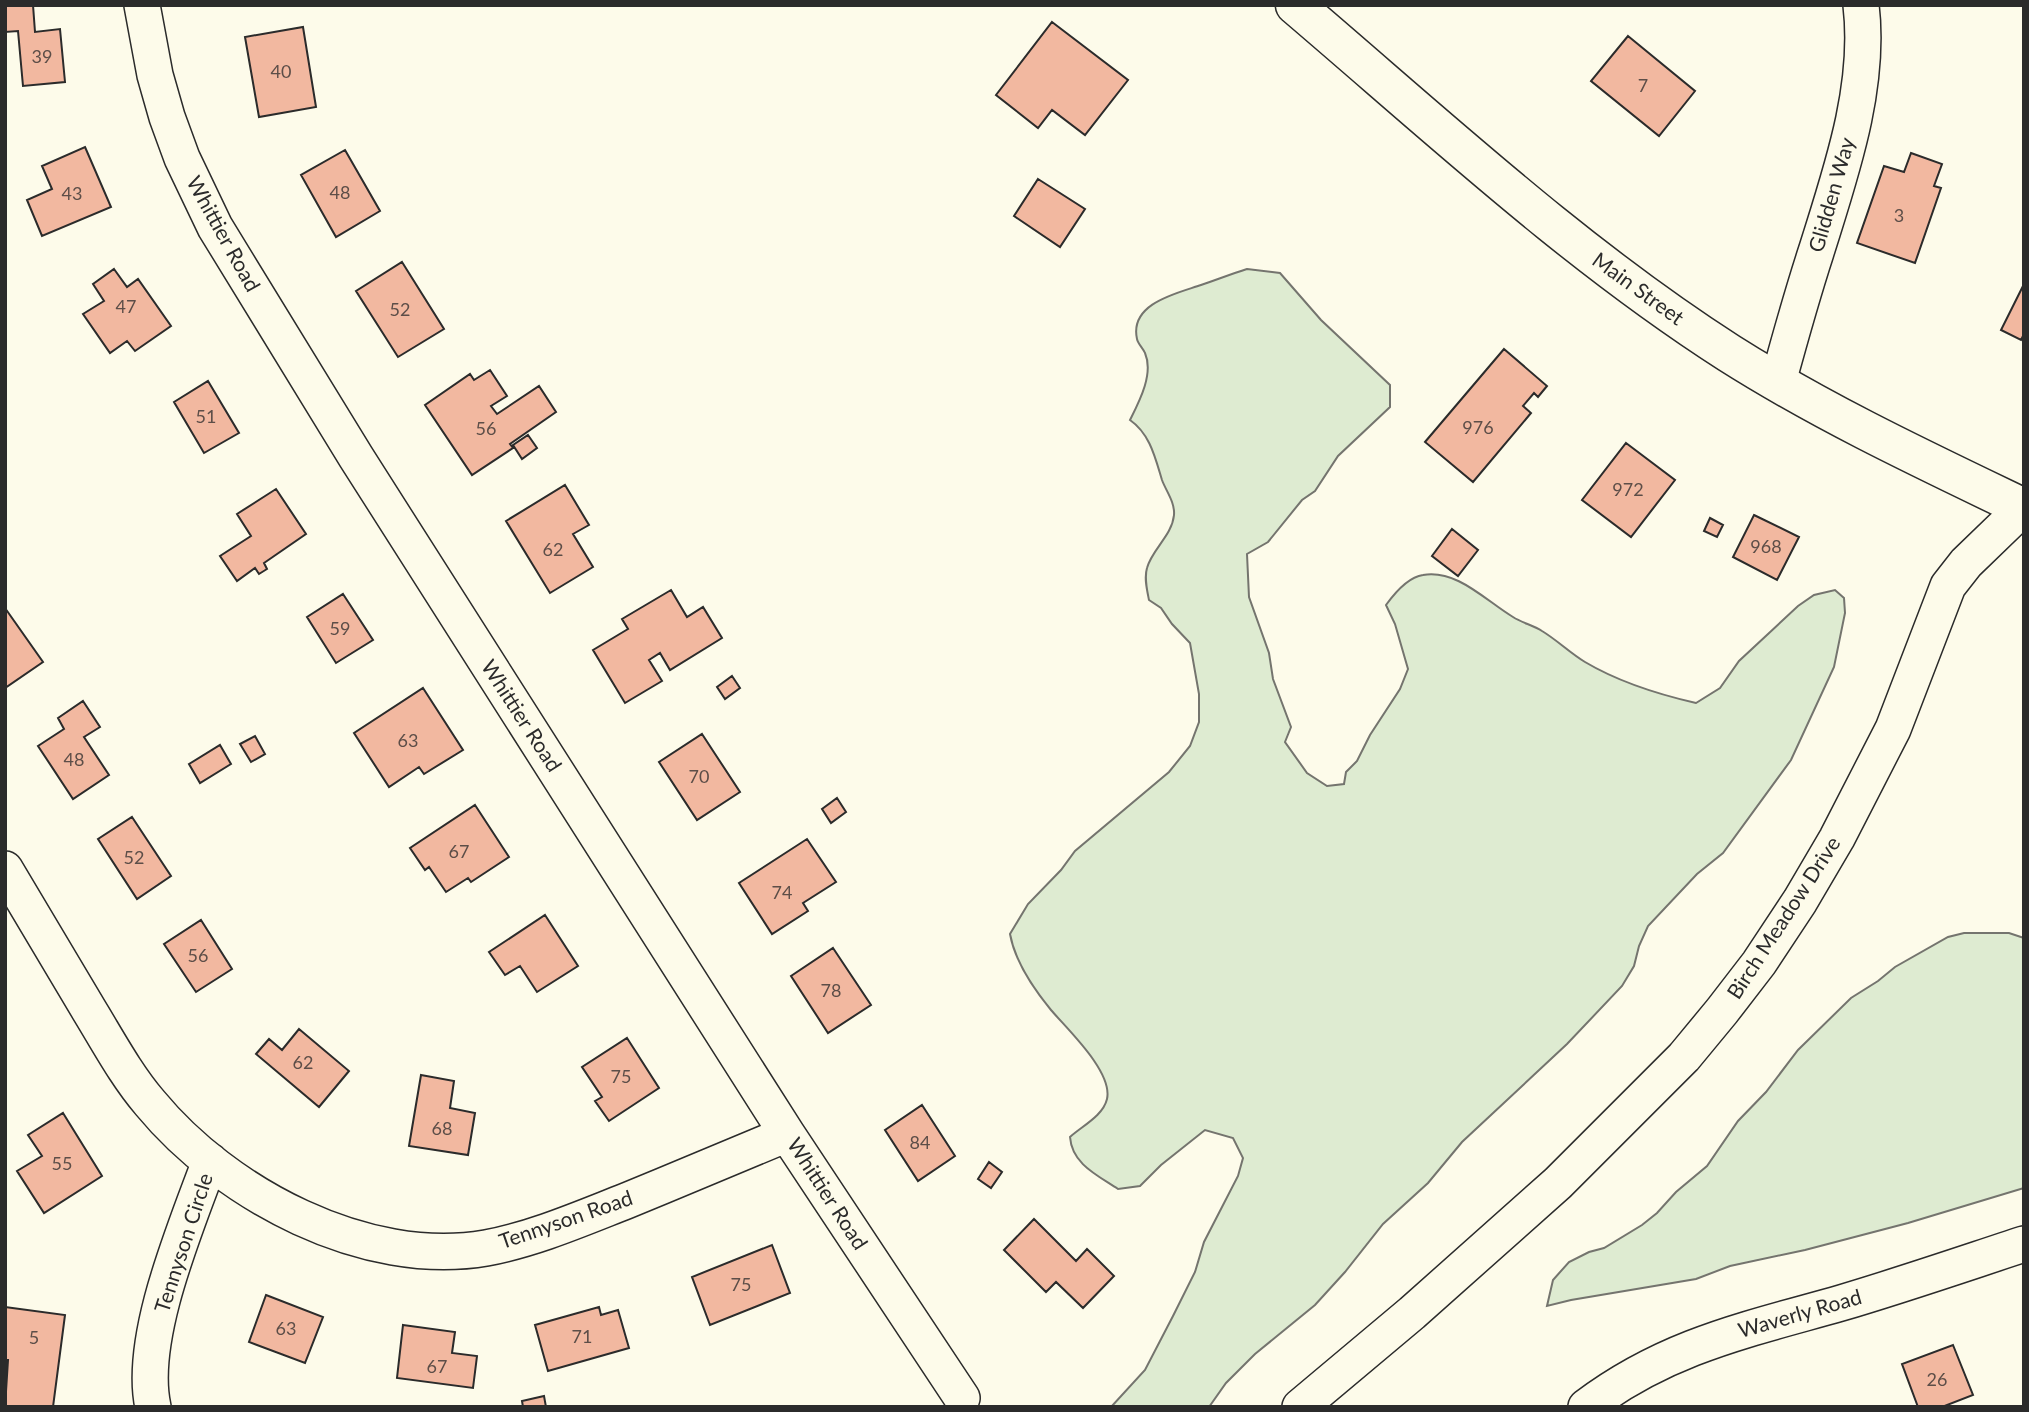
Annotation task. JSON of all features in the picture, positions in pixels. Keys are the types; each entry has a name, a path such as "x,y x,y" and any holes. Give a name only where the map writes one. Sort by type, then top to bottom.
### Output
{"main road":[{"name":"Main Street","path":"1295,5 1584,249 1689,326 1778,382 1889,442 2024,508"}],"street":[{"name":"Whittier Road","path":"142,5 155,75 167,117 182,158 215,227 364,469 788,1134 962,1398"},
{"name":"Glidden Way","path":"1778,382 1847,143 1862,57 1864,27 1861,5"},
{"name":"Birch Meadow Drive","path":"1300,1407 1412,1313 1558,1183 1675,1066 1722,1011 1759,963 1837,838 1892,729 1948,586 1966,563 2024,508"},
{"name":"Tennyson Road","path":"5,869 123,1066 176,1133 210,1161 270,1202 340,1234 376,1245 403,1249 484,1248 564,1226 788,1134"},
{"name":"Tennyson Circle","path":"153,1407 150,1364 157,1324 169,1275 210,1161"},
{"name":"Waverly Road","path":"1586,1407 1636,1373 1708,1341 1843,1302 2024,1244"}],"green space":[{"path":"1247,269 1280,273 1321,320 1390,385 1390,407 1338,456 1315,491 1302,500 1268,542 1247,554 1249,597 1269,653 1273,679 1291,727 1285,742 1307,773 1327,786 1344,784 1346,772 1357,761 1370,735 1400,689 1408,669 1395,624 1386,605 1402,587 1417,576 1436,574 1459,581 1516,619 1542,631 1598,669 1639,687 1696,703 1720,688 1739,661 1798,606 1814,595 1835,590 1844,598 1845,613 1834,667 1791,760 1723,853 1697,874 1648,926 1634,966 1622,986 1567,1044 1462,1142 1428,1183 1383,1224 1315,1305 1255,1354 1226,1383 1209,1407 1111,1407 1145,1370 1195,1272 1204,1242 1238,1176 1243,1158 1233,1138 1205,1130 1161,1165 1140,1186 1118,1189 1087,1168 1075,1155 1070,1137 1101,1111 1107,1099 1107,1088 1088,1052 1031,984 1020,965 1010,934 1028,904 1061,870 1075,851 1169,772 1190,746 1199,722 1199,694 1190,643 1161,608 1149,600 1147,588 1147,568 1170,529 1174,510 1151,447 1142,432 1130,420 1144,388 1148,370 1145,353 1138,343 1137,327 1140,317 1157,302"},
{"path":"1964,933 2009,933 2024,938 2024,1188 1908,1223 1730,1266 1696,1279 1547,1306 1553,1280 1569,1262 1604,1248 1642,1225 1707,1166 1738,1121 1766,1092 1798,1050 1851,998 1895,967 1948,937"}],"building":[{"path":"5,5 33,5 35,32 60,29 65,82 23,86 18,31 5,32"},
{"path":"1052,22 1128,80 1085,135 1052,110 1038,128 996,95"},
{"path":"303,27 316,107 259,117 245,37"},
{"path":"1628,36 1695,91 1659,136 1591,81"},
{"path":"85,147 111,207 42,236 27,200 52,189 42,166"},
{"path":"345,150 380,211 336,237 301,175"},
{"path":"1911,153 1942,164 1934,186 1941,188 1915,263 1857,243 1884,166 1904,172"},
{"path":"1038,179 1085,209 1060,247 1014,216"},
{"path":"402,262 444,329 398,357 356,291"},
{"path":"114,269 127,287 138,279 171,326 135,351 127,341 110,353 83,314 104,301 93,284"},
{"path":"2024,284 2024,334 2021,340 2001,330"},
{"path":"1504,349 1547,386 1538,397 1534,393 1523,406 1531,413 1473,482 1425,442"},
{"path":"490,370 507,396 491,406 497,414 539,386 556,412 510,444 513,448 472,475 425,405 470,374 474,380"},
{"path":"208,381 239,433 204,453 174,402"},
{"path":"528,435 537,448 522,459 513,445"},
{"path":"1626,443 1675,480 1631,537 1582,500"},
{"path":"565,485 589,525 573,534 593,567 550,593 506,521"},
{"path":"276,489 306,534 264,563 267,569 259,574 255,568 237,581 220,556 251,536 237,514"},
{"path":"1754,515 1799,537 1777,580 1733,557"},
{"path":"1710,518 1723,525 1717,537 1704,531"},
{"path":"1452,529 1478,550 1458,576 1432,556"},
{"path":"671,590 687,617 703,607 722,638 670,670 660,653 649,660 662,681 625,703 593,650 628,629 622,619"},
{"path":"343,594 373,640 336,663 307,617"},
{"path":"5,608 43,662 5,688"},
{"path":"732,676 740,688 725,699 717,687"},
{"path":"423,688 463,750 424,774 419,767 389,787 354,733"},
{"path":"83,701 100,727 84,737 109,775 73,799 38,746 64,729 58,718"},
{"path":"702,734 740,792 697,820 659,762"},
{"path":"255,736 265,754 251,762 240,744"},
{"path":"220,745 231,764 200,783 189,764"},
{"path":"837,798 846,812 831,823 822,809"},
{"path":"475,805 509,857 471,882 468,878 446,892 429,867 425,870 410,848"},
{"path":"132,817 171,876 137,899 98,839"},
{"path":"807,839 836,882 803,903 808,911 772,934 739,883"},
{"path":"545,915 578,966 537,992 520,966 505,975 489,952"},
{"path":"201,920 232,969 196,992 164,944"},
{"path":"833,948 871,1005 828,1033 791,976"},
{"path":"299,1029 349,1071 319,1107 256,1054 269,1039 282,1050"},
{"path":"627,1038 659,1088 609,1121 595,1101 602,1097 582,1067"},
{"path":"421,1075 454,1081 450,1108 475,1113 468,1155 409,1146"},
{"path":"922,1105 955,1156 918,1181 885,1130"},
{"path":"63,1113 102,1176 44,1213 17,1171 42,1156 28,1135"},
{"path":"989,1162 1002,1172 991,1188 978,1179"},
{"path":"1034,1219 1076,1261 1087,1249 1114,1276 1083,1308 1056,1282 1046,1292 1004,1250"},
{"path":"772,1245 790,1293 710,1325 692,1277"},
{"path":"266,1295 323,1317 305,1363 249,1342"},
{"path":"5,1307 65,1315 53,1407 5,1407 8,1360 5,1360"},
{"path":"599,1307 601,1315 618,1310 629,1348 548,1371 535,1325"},
{"path":"403,1325 455,1332 452,1353 477,1356 473,1388 397,1378"},
{"path":"1953,1345 1973,1395 1942,1407 1918,1407 1902,1364"},
{"path":"544,1396 546,1407 523,1407 522,1401"}]}
